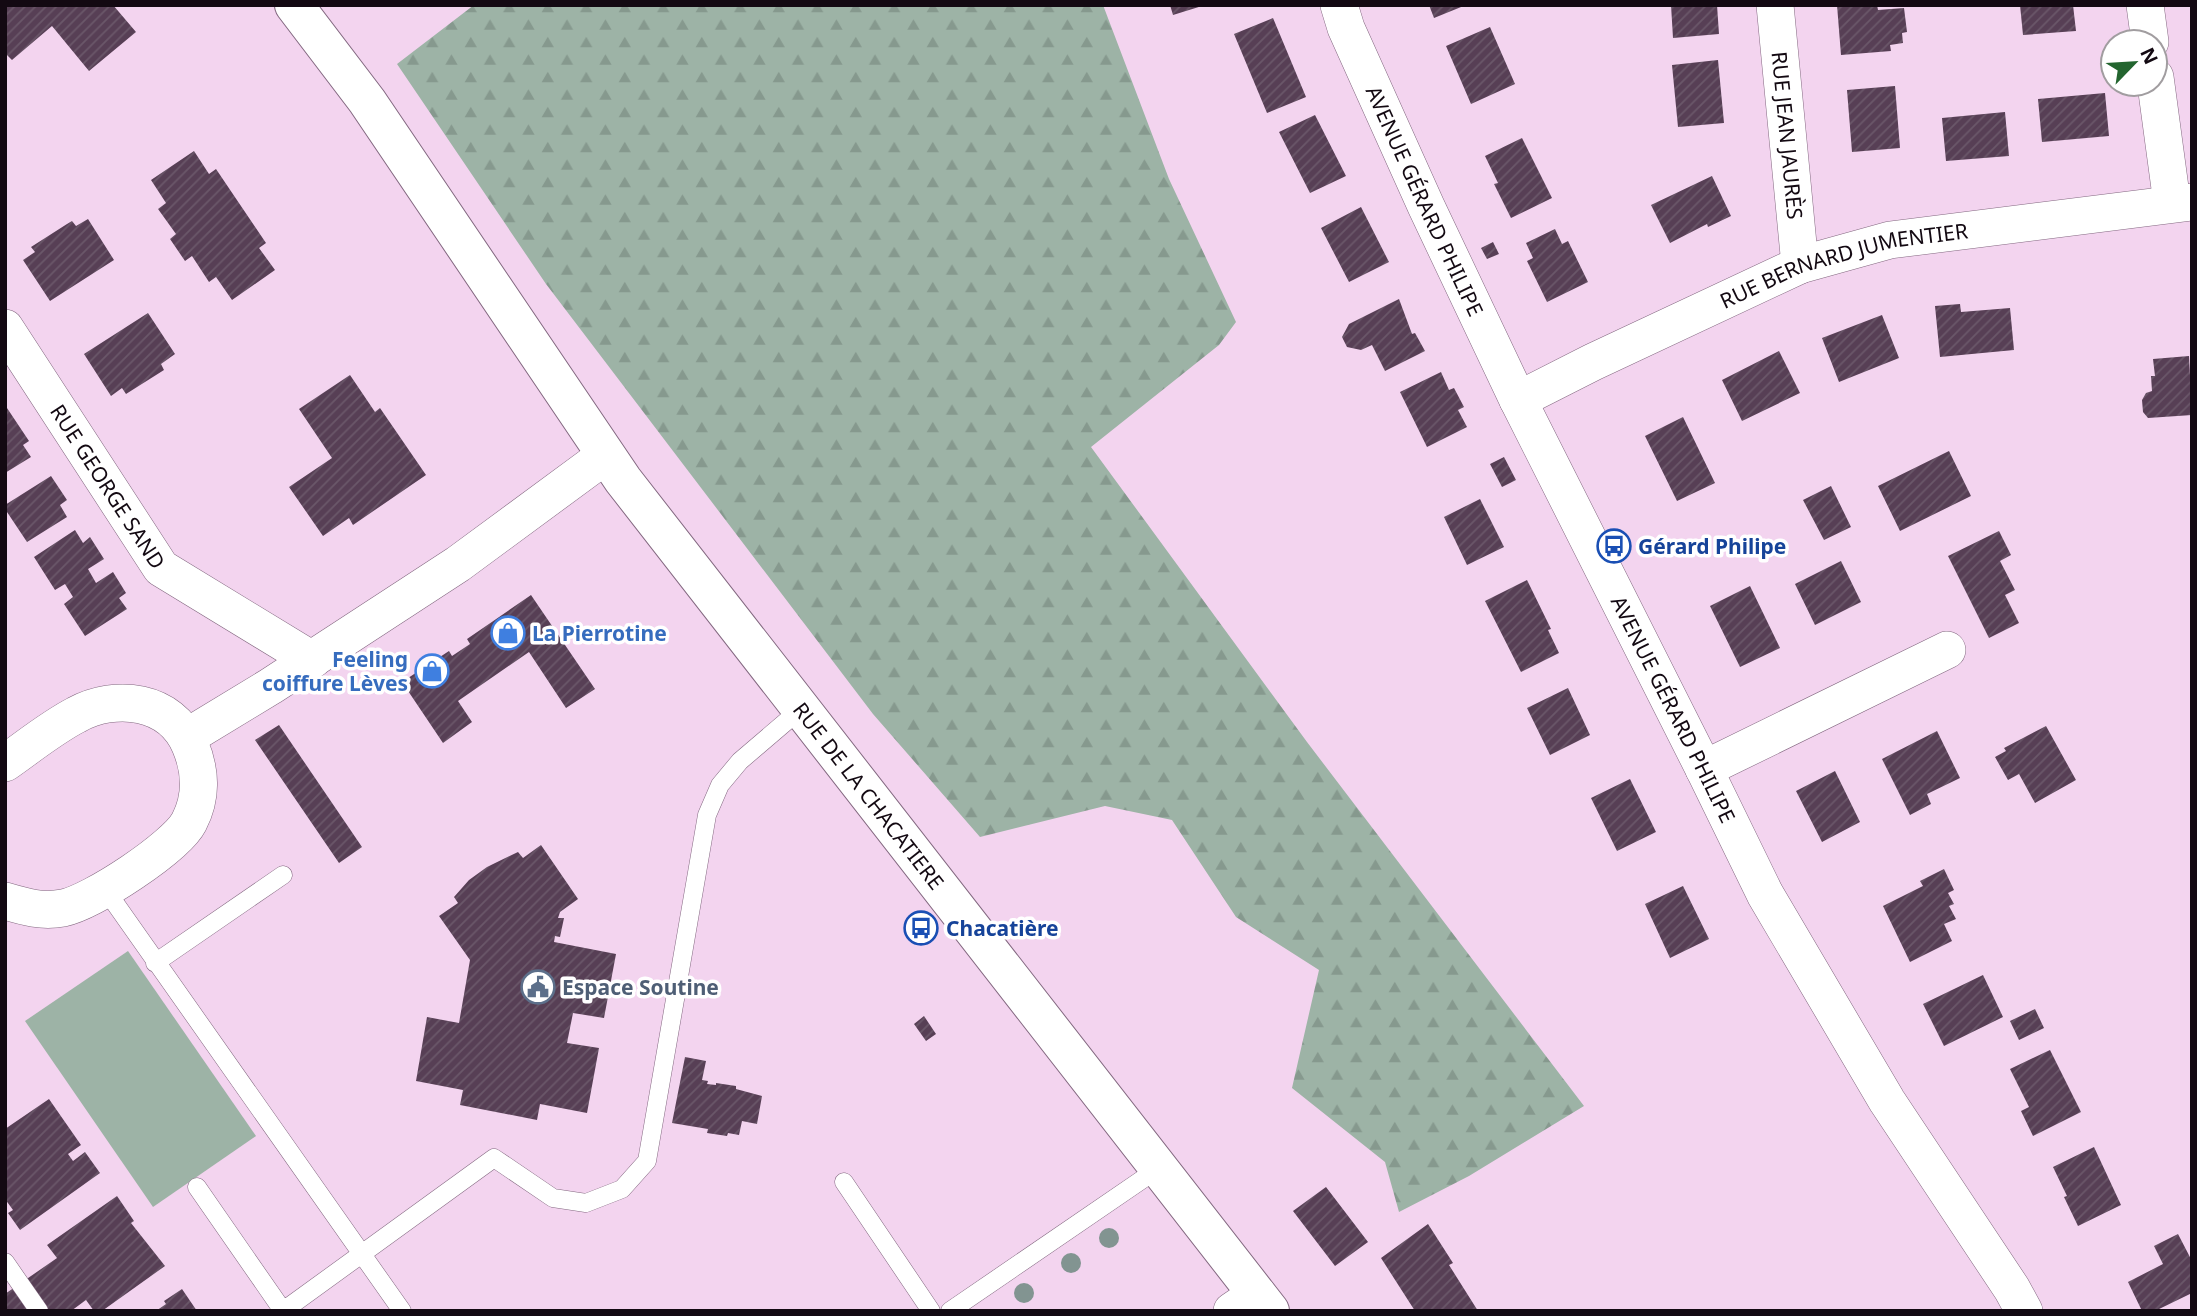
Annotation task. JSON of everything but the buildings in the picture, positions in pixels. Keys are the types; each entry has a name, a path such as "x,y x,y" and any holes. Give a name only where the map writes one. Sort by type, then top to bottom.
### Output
{"street":[{"name":"RUE DE LA CHACATIERE","path":"293,5 367,101 614,468 1159,1168 1253,1305"},
{"name":"AVENUE GÉRARD PHILIPE","path":"1339,5 1346,28 1426,206 1518,400 1765,894 1887,1101 2024,1311"},
{"name":"RUE JEAN JAURÈS","path":"1775,5 1800,265"},
{"path":"2145,5 2148,28"},
{"path":"2160,98 2182,203"},
{"name":"RUE BERNARD JUMENTIER","path":"1518,400 1800,265 1890,240 2182,203"},
{"name":"RUE GEORGE SAND","path":"5,328 161,568 312,660"},
{"path":"187,737 312,660 457,564 614,468"},
{"path":"1704,769 1947,650"},
{"path":"5,762 76,715 120,703 139,704 158,710 174,720 187,737 200,776 198,799 188,824 167,846 105,890 65,908 44,910 5,901"}],"lane":[{"path":"197,1187 284,1311 494,1158 553,1198 586,1203 622,1189 647,1161 707,815 720,785 740,761 802,708"},
{"path":"155,963 283,875"},
{"path":"105,890 402,1311"},
{"path":"950,1311 1159,1168"},
{"path":"844,1182 932,1311"},
{"path":"5,1262 39,1311"}],"green space":[{"path":"474,5 1103,5 1169,179 1236,322 1219,345 1091,447 1307,742 1584,1106 1469,1176 1399,1212 1385,1162 1292,1088 1319,970 1236,917 1172,820 1105,806 980,837 873,714 546,284 397,64"},
{"path":"128,951 256,1136 153,1207 25,1021"}],"place":[{"name":"Gérard Philipe","path":"1614,546"},
{"name":"La Pierrotine","path":"508,633"},
{"name":"Feeling coiffure Lèves","path":"432,671"},
{"name":"Chacatière","path":"921,928"},
{"name":"Espace Soutine","path":"538,987"}]}
